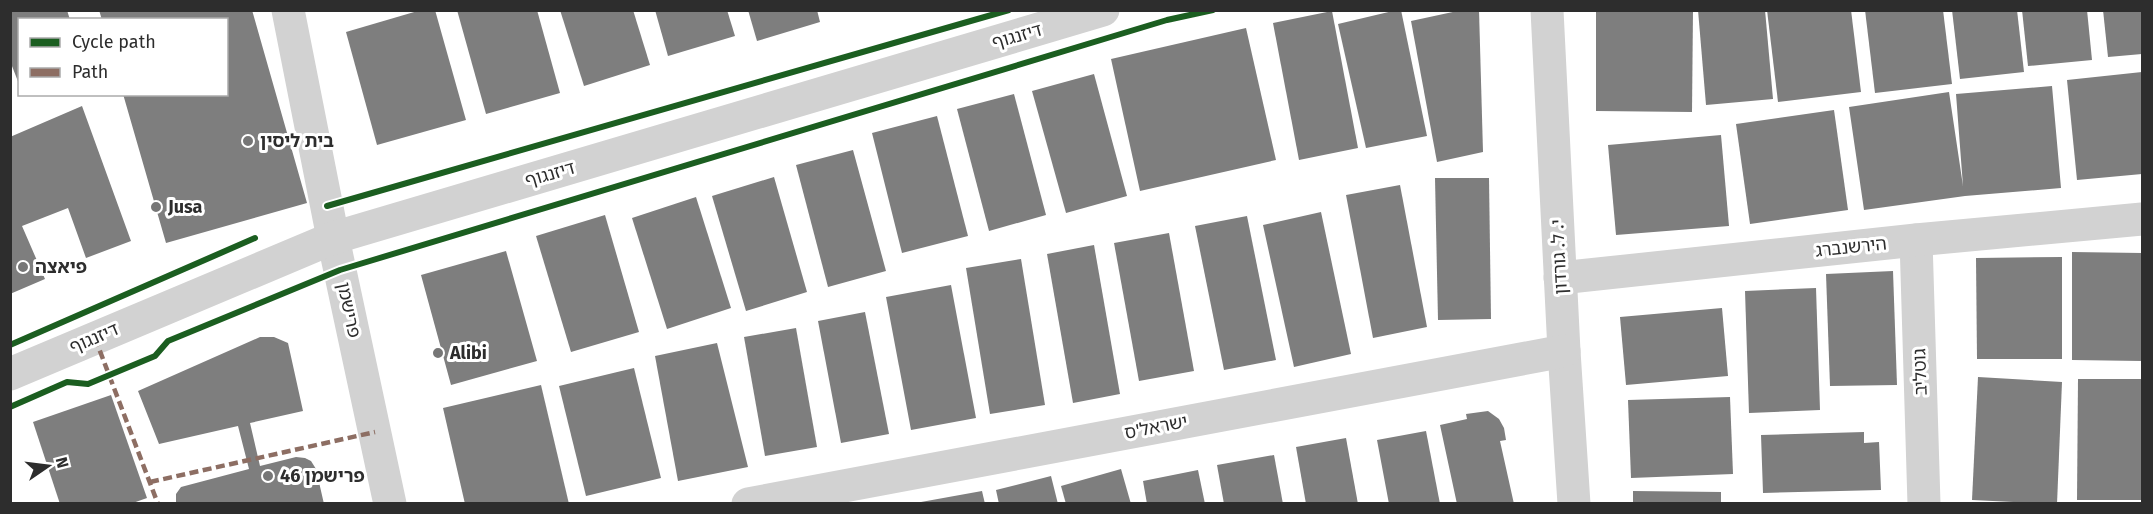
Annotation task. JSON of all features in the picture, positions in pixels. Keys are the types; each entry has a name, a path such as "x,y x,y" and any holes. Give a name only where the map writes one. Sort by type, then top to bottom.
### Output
{"street":[{"name":"פרישמן","path":"288,10 333,237 390,504"},
{"name":"דיזנגוף","path":"10,374 333,237 1104,10"},
{"name":"י. ל. גורדון","path":"1547,10 1574,504"},
{"name":"הירשנברג","path":"1560,279 1916,240 2142,219"},
{"name":"גוטליב","path":"1916,240 1924,504"},
{"name":"ישראל'ס","path":"748,504 1564,351"}],"building":[{"path":"10,10 67,10 69,18 18,18 18,81 10,61"},
{"path":"99,10 252,10 307,203 166,243 124,96 228,96 228,18 101,18"},
{"path":"421,10 435,10 466,120 377,145 346,32"},
{"path":"457,10 537,10 560,93 486,114"},
{"path":"560,10 633,10 650,65 584,86"},
{"path":"655,10 727,10 735,36 668,56"},
{"path":"748,10 817,10 820,22 757,41"},
{"path":"1401,10 1427,136 1366,148 1338,24"},
{"path":"1462,10 1479,10 1483,152 1437,162 1411,21"},
{"path":"1596,10 1693,10 1692,112 1596,111"},
{"path":"1698,10 1765,10 1773,99 1706,105"},
{"path":"1767,10 1851,10 1861,92 1778,102"},
{"path":"1865,10 1943,10 1952,84 1875,93"},
{"path":"1952,10 2017,10 2024,72 1960,79"},
{"path":"2022,10 2087,10 2092,60 2028,66"},
{"path":"2103,10 2142,10 2142,54 2108,57"},
{"path":"1332,11 1358,148 1299,160 1273,23"},
{"path":"1246,28 1276,160 1140,191 1111,59"},
{"path":"2142,72 2142,174 2077,180 2067,80"},
{"path":"1094,74 1127,196 1066,213 1032,91"},
{"path":"2052,86 2061,188 1965,196 1864,210 1849,107 1949,92 1963,186 1956,94"},
{"path":"1014,94 1046,215 989,231 957,109"},
{"path":"82,106 131,241 86,258 68,208 22,226 45,279 10,294 10,137"},
{"path":"1834,110 1848,210 1750,224 1736,124"},
{"path":"937,116 968,236 902,253 872,133"},
{"path":"1721,135 1729,226 1616,235 1608,145"},
{"path":"853,150 886,271 828,287 796,165"},
{"path":"774,177 807,292 746,311 712,196"},
{"path":"1435,178 1489,178 1491,319 1438,320"},
{"path":"1400,185 1427,327 1373,338 1346,195"},
{"path":"696,197 731,308 667,329 632,218"},
{"path":"1321,212 1351,354 1294,367 1263,225"},
{"path":"605,215 639,332 571,352 536,236"},
{"path":"1247,216 1276,360 1224,370 1195,226"},
{"path":"1169,233 1194,371 1139,381 1114,243"},
{"path":"1094,245 1120,394 1073,403 1047,254"},
{"path":"506,251 537,361 451,385 421,275"},
{"path":"2072,252 2142,253 2142,361 2072,360"},
{"path":"2062,257 2062,359 1977,359 1976,258"},
{"path":"1021,259 1045,405 990,414 966,268"},
{"path":"1893,271 1897,385 1830,386 1826,274"},
{"path":"951,285 976,418 911,430 886,297"},
{"path":"1816,288 1820,410 1749,413 1745,291"},
{"path":"1722,308 1728,376 1626,385 1620,317"},
{"path":"865,312 889,434 841,443 818,321"},
{"path":"796,328 817,447 765,456 744,337"},
{"path":"260,337 274,337 288,343 303,411 250,423 260,466 296,457 311,461 316,469 324,504 176,504 176,494 181,487 249,469 238,426 159,444 138,391"},
{"path":"717,343 748,467 678,481 655,356"},
{"path":"634,368 661,478 586,496 559,386"},
{"path":"1978,377 2062,382 2057,504 1972,500"},
{"path":"2078,379 2142,379 2142,500 2077,500"},
{"path":"541,385 569,504 465,504 443,408"},
{"path":"111,395 147,498 130,504 60,504 33,422"},
{"path":"1730,397 1733,474 1631,478 1628,400"},
{"path":"1488,411 1499,419 1504,428 1506,440 1500,441 1514,504 1457,504 1440,425 1467,419 1466,414"},
{"path":"1426,431 1440,504 1389,504 1377,440"},
{"path":"1864,432 1864,443 1879,442 1881,490 1763,493 1761,435"},
{"path":"1346,438 1358,504 1306,504 1296,447"},
{"path":"1274,455 1283,504 1224,504 1217,465"},
{"path":"1121,469 1131,504 1066,504 1061,486"},
{"path":"1198,470 1205,504 1147,504 1143,481"},
{"path":"1051,476 1058,504 999,504 996,490"},
{"path":"982,491 985,504 921,504 921,502"},
{"path":"1633,491 1721,492 1721,504 1633,504"}],"marked path":[{"path":"95,338 158,504"},
{"path":"150,482 375,432"}],"cycle path":[{"path":"327,206 1009,10"},
{"path":"10,407 67,382 88,384 155,356 168,341 340,270 1167,20 1213,10"},
{"path":"10,345 255,238"}],"place":[{"name":"בית ליסין","path":"248,141"},
{"name":"Jusa","path":"156,207"},
{"name":"פיאצה","path":"23,267"},
{"name":"Alibi","path":"438,353"},
{"name":"פרישמן 46","path":"268,476"}]}
